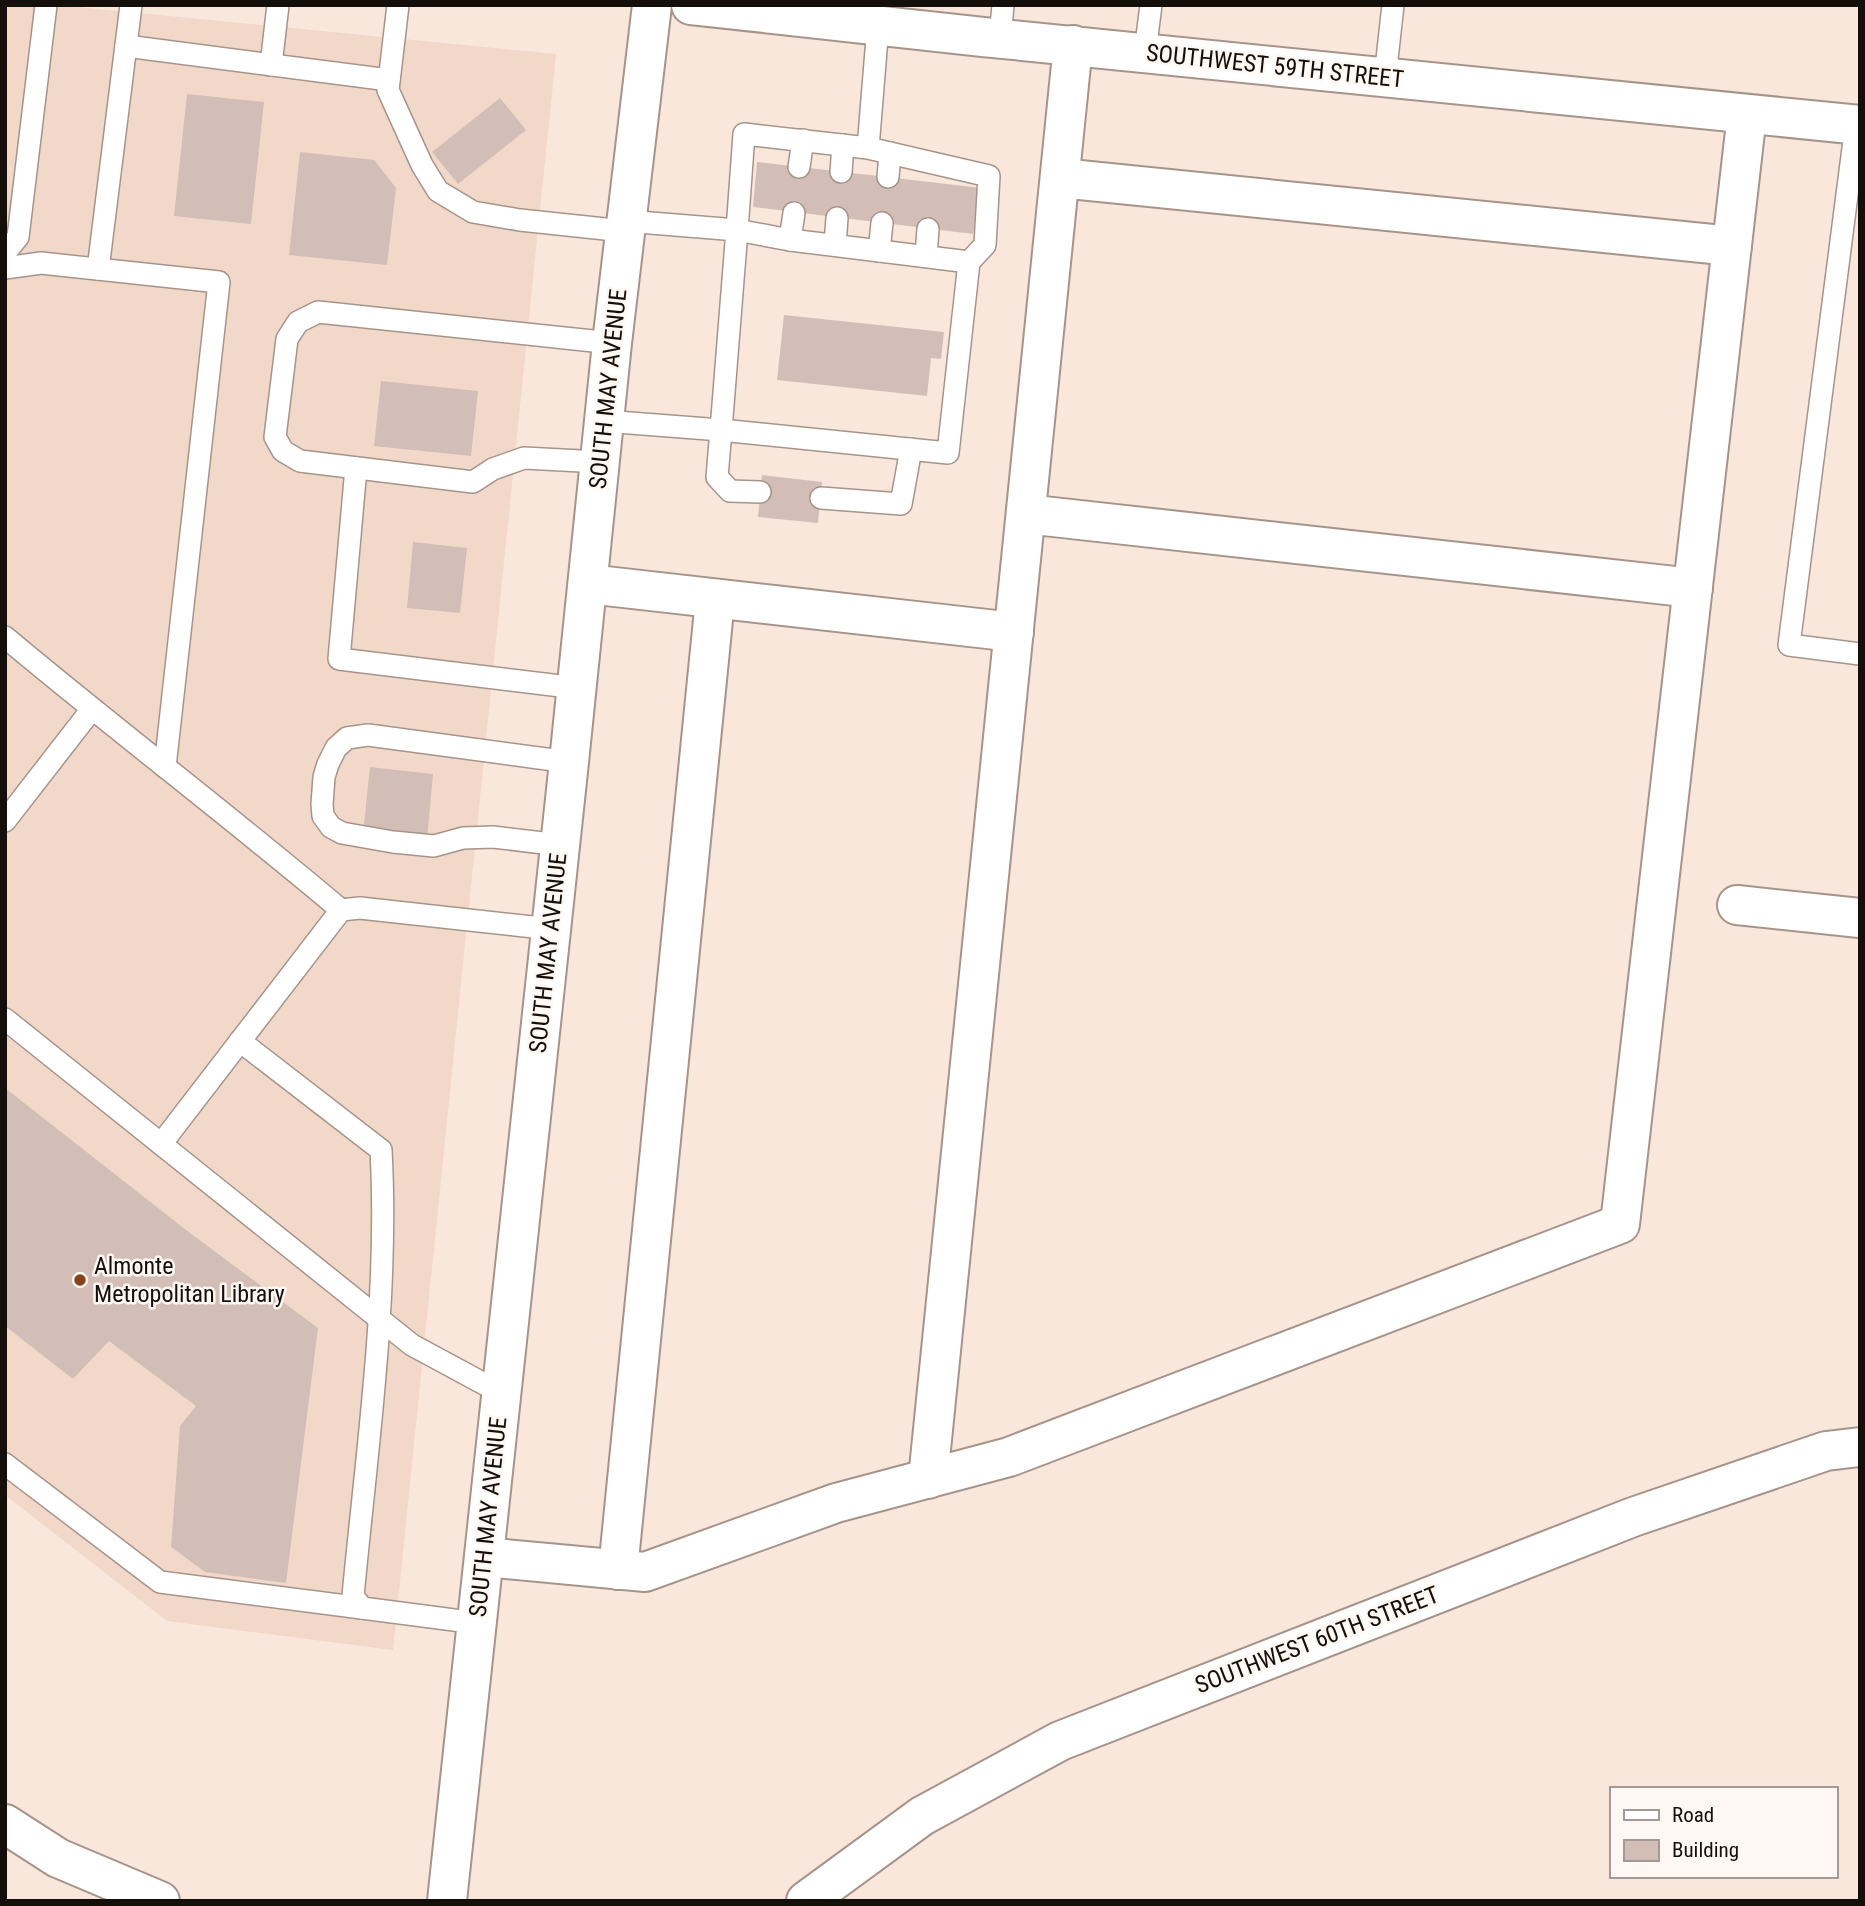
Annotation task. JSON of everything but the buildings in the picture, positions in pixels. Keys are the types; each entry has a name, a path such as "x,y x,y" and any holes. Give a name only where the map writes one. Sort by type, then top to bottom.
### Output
{"street":[{"name":"SOUTH MAY AVENUE","path":"447,1901 612,343 652,5"},
{"name":"SOUTHWEST 59TH STREET","path":"691,5 878,26 1002,22 1073,46 1858,125"},
{"path":"929,1479 1073,46"},
{"path":"484,1557 645,1572 836,1503 1009,1457 1620,1224 1747,114"},
{"path":"1060,177 1732,246"},
{"path":"1026,514 1693,588"},
{"path":"588,584 1014,632"},
{"path":"618,1570 715,600"},
{"path":"1737,905 1860,918"},
{"name":"SOUTHWEST 60TH STREET","path":"806,1901 922,1816 1060,1741 1633,1517 1826,1451 1860,1447"},
{"path":"5,1824 58,1858 160,1901"}],"lane":[{"path":"5,253 18,237 46,5"},
{"path":"98,269 131,5"},
{"path":"271,65 278,5"},
{"path":"398,5 388,90 422,165 438,191 473,212 520,220 737,230 790,240 969,262"},
{"path":"1145,52 1151,5"},
{"path":"1385,77 1393,5"},
{"path":"868,148 878,26"},
{"path":"126,46 390,80"},
{"path":"1858,125 1789,646 1860,654"},
{"path":"604,421 721,430 948,453 969,262 985,245 989,176 935,173 890,153 868,148 744,134 721,430 716,477 730,491 760,492"},
{"path":"799,167 803,139"},
{"path":"841,172 843,145"},
{"path":"888,177 890,153"},
{"path":"790,240 794,213"},
{"path":"835,245 837,218"},
{"path":"879,251 882,223"},
{"path":"926,256 928,229"},
{"path":"5,268 41,263 219,282 165,767"},
{"path":"600,462 524,458 493,469 473,482 300,461 283,451 275,437 287,339 298,322 318,312 612,343"},
{"path":"821,498 901,503 911,449"},
{"path":"356,468 339,659 577,688"},
{"path":"5,637 341,910 360,908 551,929"},
{"path":"5,821 92,709"},
{"path":"560,845 493,837 463,838 434,846 342,833 331,827 323,816 324,777 336,748 347,738 368,735 569,761"},
{"path":"161,1144 341,910"},
{"path":"5,1019 412,1345 501,1393"},
{"path":"240,1041 381,1150 383,1181 380,1319 352,1596 362,1608"},
{"path":"5,1464 160,1582 477,1623"}],"shaded area":[{"path":"5,5 57,5 556,54 393,1650 167,1621 5,1495"}],"place":[{"name":"Almonte Metropolitan Library","path":"80,1280"}]}
